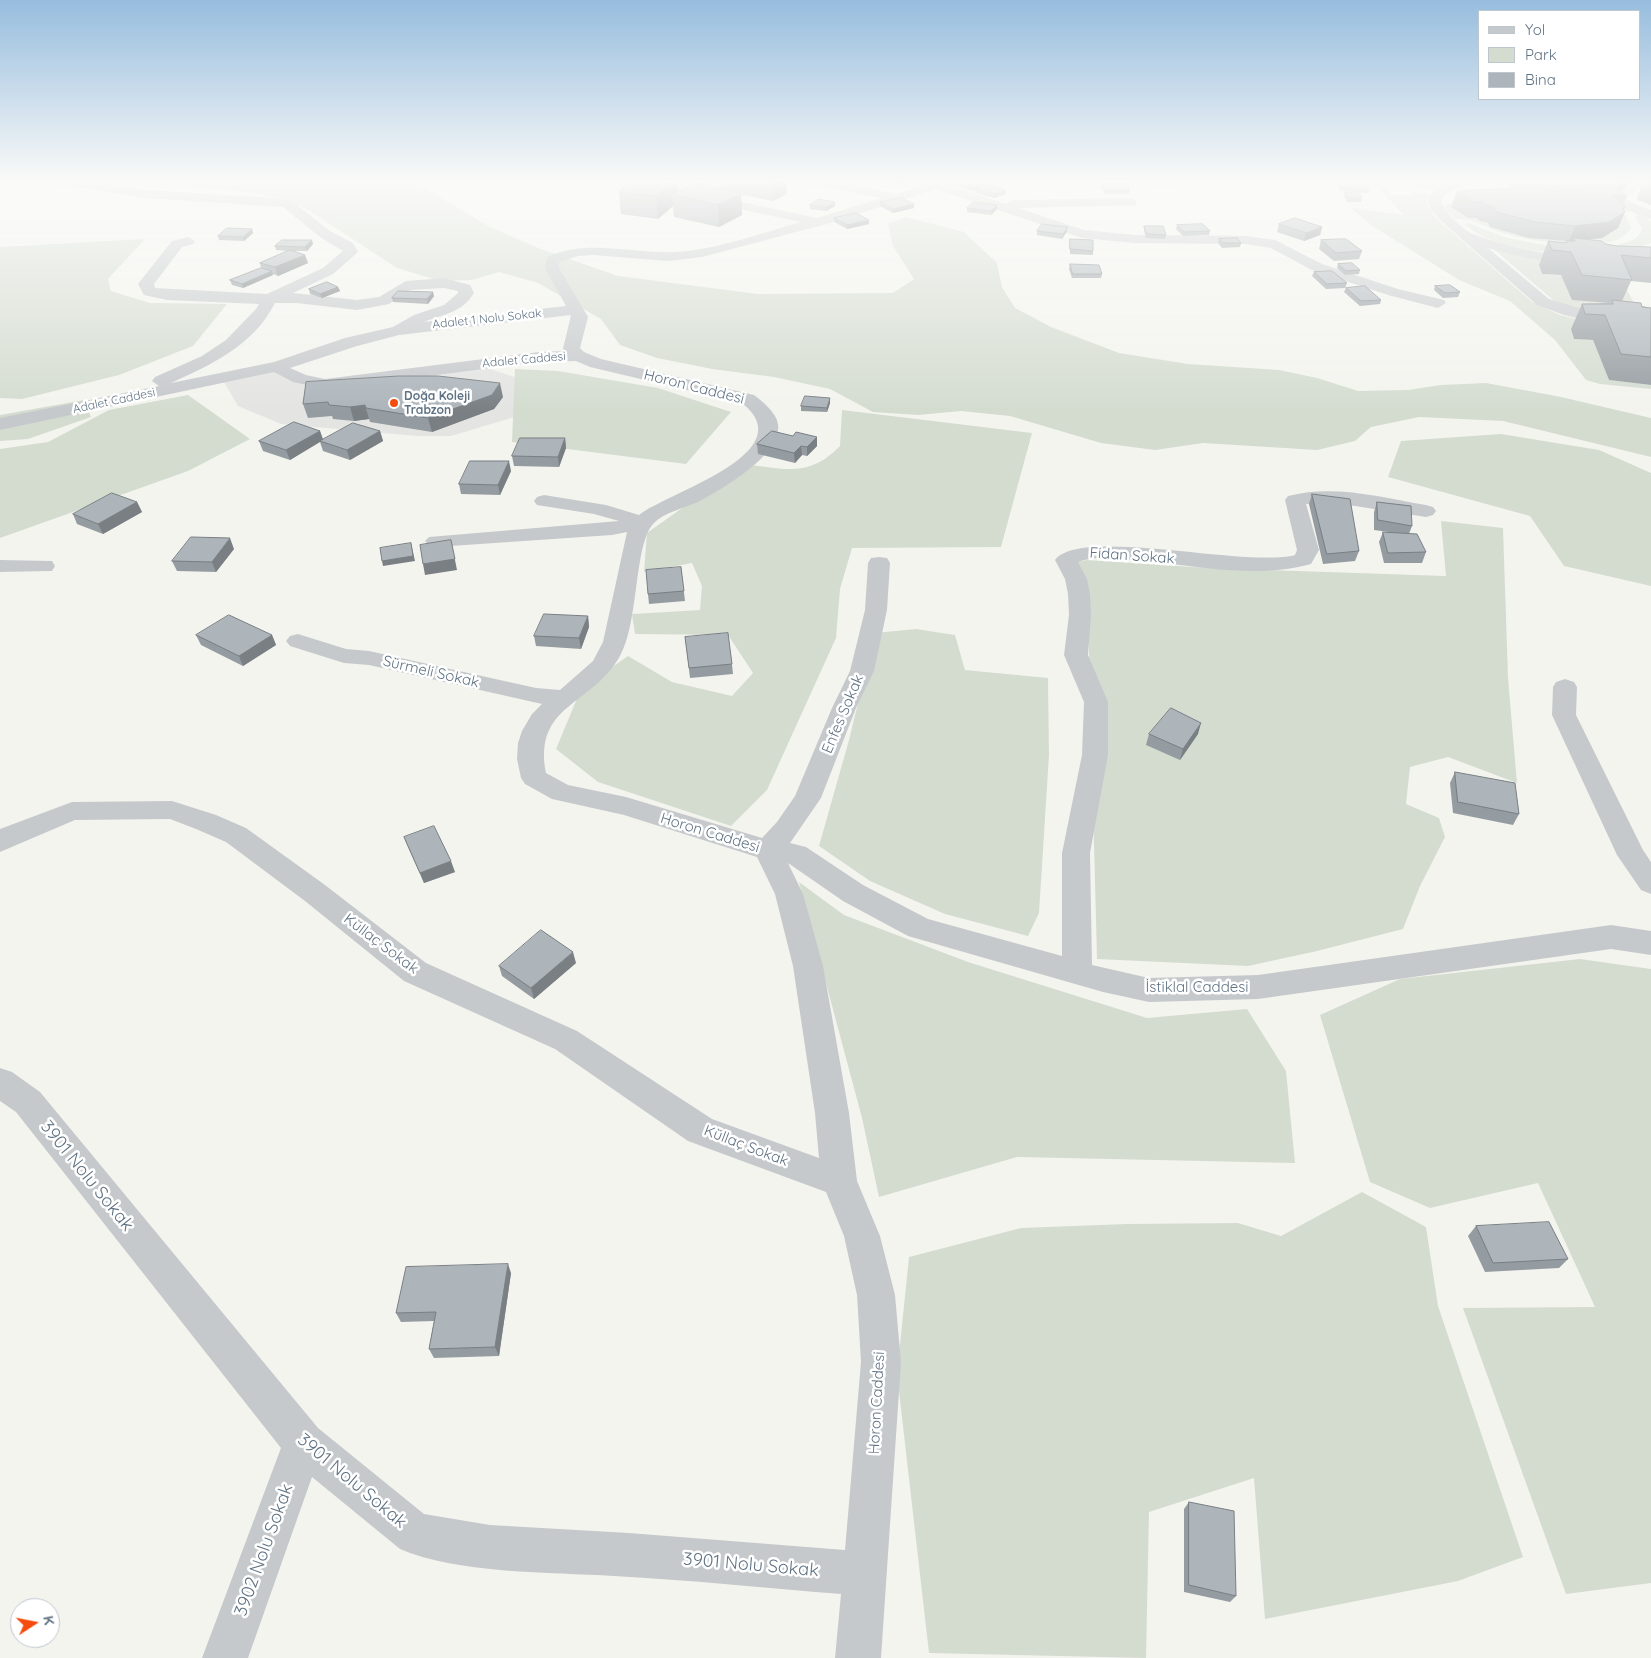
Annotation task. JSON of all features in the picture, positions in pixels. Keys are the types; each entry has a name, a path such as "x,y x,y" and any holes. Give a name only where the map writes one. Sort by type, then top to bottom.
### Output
{"street":[{"name":"Adalet 1 Nolu Sokak","path":"167,256 146,284 149,292 167,295 270,299 297,298 318,302 364,304 383,301 406,286 444,283 465,288 466,293 463,299 450,309 417,319 398,330"},
{"path":"139,395 163,380 208,360 232,344 263,311 270,299 328,272 345,256"},
{"path":"558,256 552,260 552,268 576,310"},
{"path":"659,256 674,256"},
{"path":"1298,256 1317,267 1393,292 1438,303"},
{"path":"1489,256 1543,302 1559,309 1602,321 1651,324"},
{"path":"1561,256 1608,259 1622,256"},
{"name":"Adalet 1 Nolu Sokak","path":"278,366 351,342 398,330 576,310"},
{"name":"Adalet Caddesi","path":"576,310 580,317 571,349 578,356"},
{"name":"Adalet Caddesi","path":"0,424 278,366 286,374 325,384 539,357 578,356"},
{"name":"Horon Caddesi","path":"578,356 596,363 748,399 761,409 769,425 768,438 753,456 686,500 654,514 643,524 633,544 615,642 602,666 546,712 530,738 529,758 534,778 562,793 626,806 768,850 789,894 808,966 832,1113 839,1181 862,1236 876,1295 881,1362 858,1658"},
{"name":"Fidan Sokak","path":"1077,972 1076,853 1095,755 1096,702 1076,655 1080,615 1079,594 1076,579 1066,560 1081,553 1091,553 1254,565 1286,564 1303,559 1308,550 1295,500 1308,496 1362,501 1426,511"},
{"path":"544,501 607,510 624,515 643,524"},
{"path":"436,541 612,530 643,524"},
{"name":"Enfes Sokak","path":"768,850 788,829 808,798 844,708 862,671 876,610 879,563"},
{"path":"0,566 44,566"},
{"name":"Sürmeli Sokak","path":"298,641 344,656 369,658 536,696 564,698"},
{"path":"1565,687 1564,716 1631,855 1651,883"},
{"name":"Küllaç Sokak","path":"0,842 12,834 72,812 119,809 172,810 206,822 236,835 415,972 566,1040 700,1130 839,1181"},
{"name":"İstiklal Caddesi","path":"768,850 796,854 853,893 919,928 1103,980 1149,990 1258,987 1611,938 1649,940"},
{"name":"3901 Nolu Sokak","path":"0,1082 28,1102 303,1443 415,1534 490,1547 864,1574"},
{"name":"3902 Nolu Sokak","path":"225,1658 303,1443"}],"shaded area":[{"name":"Doğa Koleji Trabzon","path":"484,367 552,389 521,415 451,436 417,436 281,424 238,406 224,382 275,370 333,385"}],"green space":[{"path":"0,256 129,256 108,279 111,291 150,303 227,304 193,346 119,375 22,399 0,398"},
{"path":"379,256 562,256 618,276 758,294 893,293 914,279 900,256 990,256 997,263 1002,287 1015,308 1051,327 1119,353 1188,364 1279,370 1317,378 1358,391 1408,390 1441,385 1486,383 1561,397 1651,418 1651,457 1503,421 1419,417 1371,427 1355,441 1317,450 1203,443 1155,450 1101,443 1010,416 961,411 918,415 873,412 830,389 774,377 712,369 657,358 620,345 601,319 538,283 499,272 472,280 440,281 397,268"},
{"path":"1421,256 1480,256 1532,302 1560,315 1580,320 1571,329 1574,339 1593,340 1609,380 1651,385 1651,389 1600,384 1586,380 1555,340 1510,301 1459,280"},
{"path":"1502,256 1536,256 1549,259 1539,266 1542,274 1622,280 1641,317 1569,307 1553,300"},
{"path":"515,369 558,371 658,388 731,412 686,464 512,442"},
{"path":"188,395 250,439 188,471 0,538 0,449 48,442 109,410"},
{"path":"84,400 91,417 28,439 0,441 0,415"},
{"path":"842,410 1032,433 1001,547 852,548 840,589 836,638 767,790 731,826 598,782 556,749 581,689 628,656 672,682 732,696 753,673 728,635 635,634 632,614 700,610 702,586 692,563 644,572 647,533 744,464 795,469 818,463 840,446"},
{"path":"1501,434 1599,450 1651,473 1651,586 1564,566 1530,516 1388,477 1401,441"},
{"path":"1441,521 1503,528 1508,678 1517,783 1448,757 1410,767 1406,804 1439,818 1445,837 1420,886 1403,929 1248,966 1097,959 1088,613 1068,564 1087,560 1207,568 1446,576"},
{"path":"916,629 955,635 965,670 1048,678 1049,755 1039,913 1028,936 945,914 870,881 819,846 849,740 875,633"},
{"path":"799,882 844,915 968,962 1147,1018 1247,1009 1286,1071 1295,1163 1017,1157 879,1197 862,1118"},
{"path":"1580,959 1651,969 1651,1583 1566,1594 1463,1308 1595,1307 1538,1183 1430,1208 1370,1182 1320,1015 1400,979"},
{"path":"1362,1192 1426,1227 1438,1306 1523,1557 1458,1581 1265,1619 1254,1478 1149,1512 1146,1658 929,1653 897,1374 909,1257 1021,1228 1126,1224 1238,1223 1281,1236"}],"building":[{"path":"275,256 302,256 275,267 260,263"},
{"path":"1573,256 1622,256 1632,280 1582,275"},
{"path":"1352,263 1360,270 1346,271 1338,264"},
{"path":"1070,264 1099,265 1102,274 1073,274"},
{"path":"261,268 272,271 242,284 230,280"},
{"path":"1332,271 1347,283 1327,284 1314,272"},
{"path":"327,282 338,287 320,294 309,289"},
{"path":"1450,285 1460,292 1445,293 1435,286"},
{"path":"1365,286 1381,300 1361,301 1346,288"},
{"path":"398,291 433,292 427,299 392,298"},
{"path":"1612,300 1641,303 1642,307 1651,308 1651,357 1621,354 1605,315 1585,314 1582,304 1613,304"},
{"path":"399,376 438,376 500,383 492,395 428,418 366,408 365,405 350,407 329,405 328,402 303,404 306,382"},
{"path":"805,396 830,398 827,408 801,406"},
{"path":"294,422 320,431 286,450 259,441"},
{"path":"353,423 380,431 347,450 320,441"},
{"path":"772,431 793,436 796,432 817,437 807,447 801,446 794,453 757,444"},
{"path":"520,438 565,438 558,457 512,456"},
{"path":"470,461 509,461 498,485 459,484"},
{"path":"112,493 137,502 98,524 73,514"},
{"path":"1312,494 1350,499 1359,551 1327,554"},
{"path":"1377,502 1411,506 1412,526 1378,520"},
{"path":"1383,532 1417,534 1426,552 1388,553"},
{"path":"191,537 230,538 212,562 172,561"},
{"path":"451,540 455,559 423,564 420,545"},
{"path":"411,543 413,556 382,561 380,548"},
{"path":"681,567 684,591 648,594 646,570"},
{"path":"544,614 588,616 579,638 534,636"},
{"path":"229,615 272,635 239,656 196,635"},
{"path":"728,633 732,664 689,668 685,637"},
{"path":"1171,708 1201,723 1183,749 1149,734"},
{"path":"1455,772 1515,783 1519,814 1458,802"},
{"path":"434,826 451,861 420,873 404,837"},
{"path":"541,930 573,952 531,988 499,966"},
{"path":"1549,1222 1568,1259 1493,1263 1476,1226"},
{"path":"508,1264 495,1347 429,1349 436,1312 396,1313 406,1267"},
{"path":"1189,1502 1234,1511 1236,1596 1189,1585"}],"place":[{"name":"Doğa Koleji Trabzon","path":"394,403"}]}
